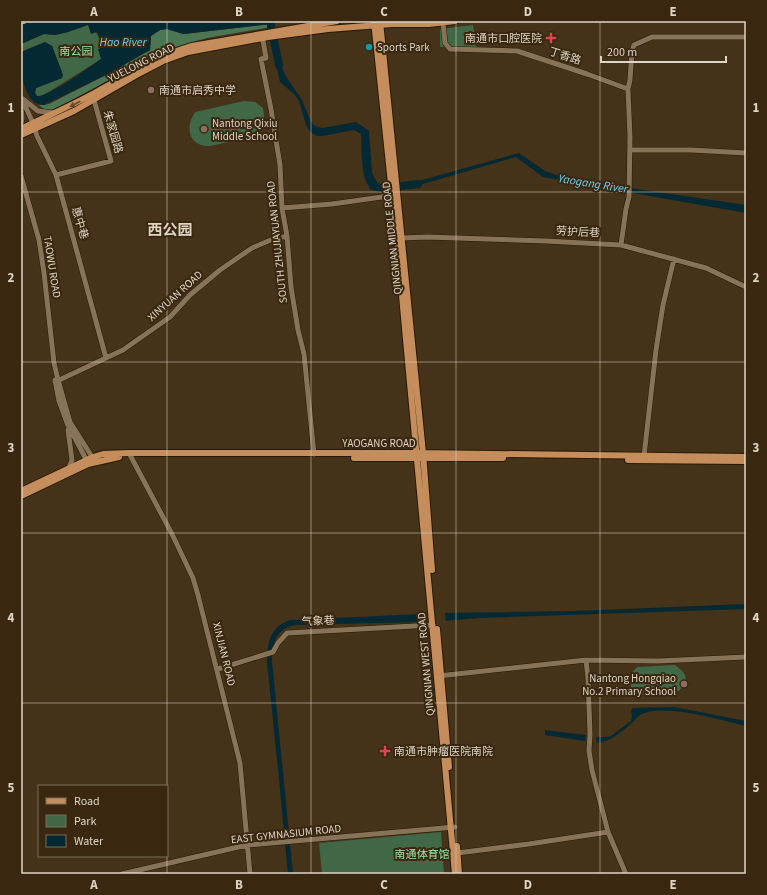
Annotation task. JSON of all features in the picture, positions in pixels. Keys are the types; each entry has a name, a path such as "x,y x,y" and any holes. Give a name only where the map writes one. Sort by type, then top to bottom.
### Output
{"main road":[{"name":"YUELONG ROAD","path":"21,129 34,126 74,111 140,72 176,55 338,21"},
{"name":"YUELONG ROAD","path":"282,33 377,23 455,21"},
{"name":"QINGNIAN MIDDLE ROAD","path":"377,23 420,456"},
{"name":"YUELONG ROAD","path":"21,135 34,126 127,74 169,53 192,46 265,36"},
{"name":"QINGNIAN MIDDLE ROAD","path":"395,195 402,238 420,456"},
{"name":"YAOGANG ROAD","path":"21,496 103,454 746,457"},
{"name":"YAOGANG ROAD","path":"130,455 314,454 746,461"},
{"name":"QINGNIAN WEST ROAD","path":"420,456 433,625 453,827 455,874"},
{"name":"QINGNIAN WEST ROAD","path":"420,456 432,568 439,676"},
{"name":"YAOGANG ROAD","path":"21,491 69,468 90,461"},
{"name":"QINGNIAN WEST ROAD","path":"453,827 459,874"}],"street":[{"name":"丁香路","path":"443,22 445,43 450,49 517,51 628,89"},
{"name":"SOUTH ZHUJIAYUAN ROAD","path":"265,36 266,58 261,59 280,165 282,208 287,236 291,287 298,330 304,354 314,454"},
{"path":"620,245 626,209 630,197 628,89 634,45 642,40 652,37 746,37"},
{"path":"21,97 38,111 50,113 59,112"},
{"path":"21,97 21,102"},
{"name":"惠中巷","path":"21,97 56,175 106,358"},
{"name":"朱家园路","path":"56,175 111,161 94,100"},
{"path":"21,107 21,124"},
{"path":"630,150 690,150 746,153"},
{"name":"TAOWU ROAD","path":"21,177 39,240 59,401 66,423 90,461"},
{"path":"282,208 332,204 395,195"},
{"name":"XINYUAN ROAD","path":"57,381 123,350 170,317 190,295 220,270 252,248 287,236"},
{"name":"劳护后巷","path":"402,238 500,239 620,245 706,268 746,287"},
{"path":"644,456 656,350 674,259"},
{"name":"TAOWU ROAD","path":"57,381 70,422 90,461"},
{"path":"66,423 72,452 72,460 69,468"},
{"name":"XINJIAN ROAD","path":"130,455 172,534 193,578 218,669 240,763 250,874"},
{"name":"气象巷","path":"218,669 273,652 278,643 287,633 433,625"},
{"path":"439,676 586,660 658,661 746,657"},
{"path":"586,660 590,734 589,751 594,778 608,832 626,874"},
{"name":"EAST GYMNASIUM ROAD","path":"122,874 247,845 284,843 453,827"},
{"path":"457,852 528,844 608,832"}],"green space":[{"path":"270,24 271,27 207,38 158,52 51,111 46,111 39,105 49,104 106,75 150,50 151,36 160,30 167,29 184,34"},
{"name":"南公园","path":"88,25 96,32 100,40 102,48 101,59 47,93 37,96 35,92 36,88 62,78 63,75 52,46 45,42 21,52 21,44 44,34 55,35"},
{"path":"473,25 477,49 440,47 440,29"},
{"path":"244,101 255,102 263,108 264,124 254,135 209,146 197,143 190,135 190,124 195,112"},
{"path":"675,665 686,677 682,688 677,692 657,696 637,695 631,688 630,675 637,667"},
{"name":"南通体育馆","path":"441,832 444,874 322,874 319,843"}],"water":[{"name":"Hao River","path":"21,21 283,21 272,24 183,34 167,29 160,30 151,36 150,50 106,75 44,105 31,99 27,92 22,76 21,52 45,42 52,46 63,75 62,78 36,88 35,93 37,96 50,92 59,87 101,59 98,49 103,47 97,32 91,34 88,25 55,35 44,34 21,44"},
{"path":"271,42 285,75 302,100 311,122 315,126 322,128 356,122 369,131 372,172 376,180 382,186 383,190 375,190 367,184 362,163 361,134 354,130 317,136 310,132 306,125 299,101 295,95 280,82"},
{"path":"519,153 545,171 557,175 609,185 746,205 746,213 543,177 516,157 409,188 408,184"},
{"path":"746,604 746,609 478,618 446,621 445,613 575,611"},
{"path":"421,614 422,622 296,625 284,630 276,638 272,661 293,874 288,874 267,662 271,636 278,627 290,620"},
{"path":"674,707 746,721 746,726 692,713 663,710 650,711 640,715 615,736 606,741 597,743 596,737 611,736 631,721 631,710 633,708"},
{"path":"545,730 586,735 585,741 545,735"}],"waterway":[{"name":"Yaogang River","path":"270,21 279,65"},
{"name":"Yaogang River","path":"401,186 418,184"},
{"name":"Yaogang River","path":"373,186 380,188 388,187"}],"ferry route":[{"path":"21,24 34,21"}],"place":[{"name":"南通市口腔医院","path":"551,38"},
{"name":"Sports Park","path":"369,47"},
{"name":"南通市启秀中学","path":"151,90"},
{"name":"Nantong Qixiu Middle School","path":"204,129"},
{"name":"Nantong Hongqiao No.2 Primary School","path":"684,684"},
{"name":"南通市肿瘤医院南院","path":"385,751"}],"district":[{"name":"西公园","path":"170,230"}]}
